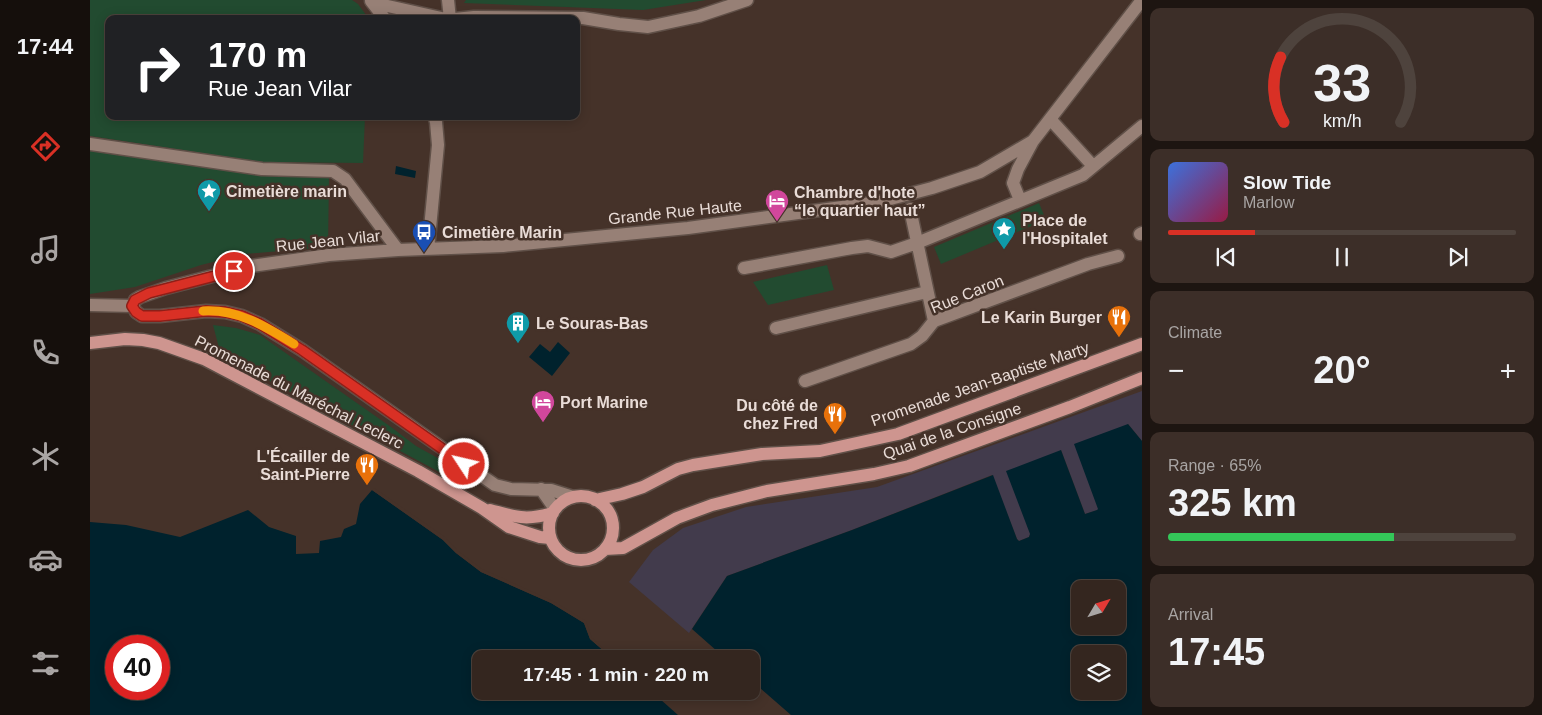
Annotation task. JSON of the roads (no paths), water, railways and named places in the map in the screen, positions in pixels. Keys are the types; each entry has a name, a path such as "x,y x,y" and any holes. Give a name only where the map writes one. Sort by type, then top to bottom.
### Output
{"main road":[{"name":"Promenade du Maréchal Leclerc","path":"90,343 125,339 142,340 159,343 204,360 418,471 482,508 509,527 540,537 550,538"},
{"name":"Promenade Jean-Baptiste Marty","path":"595,500 622,494 678,469 693,465 762,454 820,452 898,434 1142,344"},
{"name":"Quai de la Consigne","path":"605,549 623,548 677,518 712,505 767,491 874,474 909,466 1070,407 1142,378"},
{"path":"582,496 595,500 605,508 611,519 612,532 609,544 595,557 590,559 571,559 560,553 550,538 549,525 554,511 563,502 573,497 582,496"},
{"name":"Promenade du Maréchal Leclerc","path":"482,508 522,518 535,518 554,511"}],"street":[{"path":"448,0 450,15"},
{"path":"580,18 648,27 700,16 747,0"},
{"name":"Grande Rue Haute","path":"428,249 503,246 688,228 879,202 932,188 980,172 1033,141 1142,0"},
{"path":"372,2 381,15"},
{"path":"372,2 429,15"},
{"path":"428,249 438,145 435,120"},
{"path":"1051,120 1093,166"},
{"path":"744,268 868,246 892,252 1083,175 1142,126"},
{"path":"1020,200 1013,182 1033,141"},
{"path":"90,144 262,169 332,171 345,179 398,250"},
{"path":"910,209 934,321"},
{"name":"Rue Jean Vilar","path":"132,306 135,300 149,293 251,266 329,254 428,249"},
{"name":"Rue Caron","path":"805,381 910,344 922,336 934,321 1088,264 1118,256"},
{"path":"776,328 927,292"},
{"path":"90,306 132,306 142,316 206,311 225,312 242,316 260,324 302,350 494,485 511,490 551,490 573,497"},
{"path":"541,489 554,511"}],"water":[{"path":"396,166 416,171 415,178 395,174"},
{"path":"558,342 570,353 552,376 529,357 540,344 550,352"},
{"path":"1128,424 1142,441 1142,715 791,715 760,688 760,650 716,650 692,629 727,576 993,475 1017,539 1019,541 1029,537 1030,534 1006,471 1061,450 1085,514 1098,509 1074,444"},
{"path":"372,490 443,540 456,553 481,572 551,603 584,623 590,639 603,650 472,650 472,700 661,700 678,715 90,715 90,522 126,525 180,537 248,510 269,527 296,536 296,554 319,553 320,541 341,537 344,529 356,524 360,504"}],"place":[{"name":"Cimetière marin","path":"209,212"},
{"name":"Chambre d'hote “le quartier haut”","path":"777,222"},
{"name":"Place de l'Hospitalet","path":"1004,250"},
{"name":"Cimetière Marin","path":"424,253"},
{"name":"Le Karin Burger","path":"1119,338"},
{"name":"Le Souras-Bas","path":"518,344"},
{"name":"Port Marine","path":"543,423"},
{"name":"Du côté de chez Fred","path":"835,435"},
{"name":"L'Écailler de Saint-Pierre","path":"367,486"}]}
